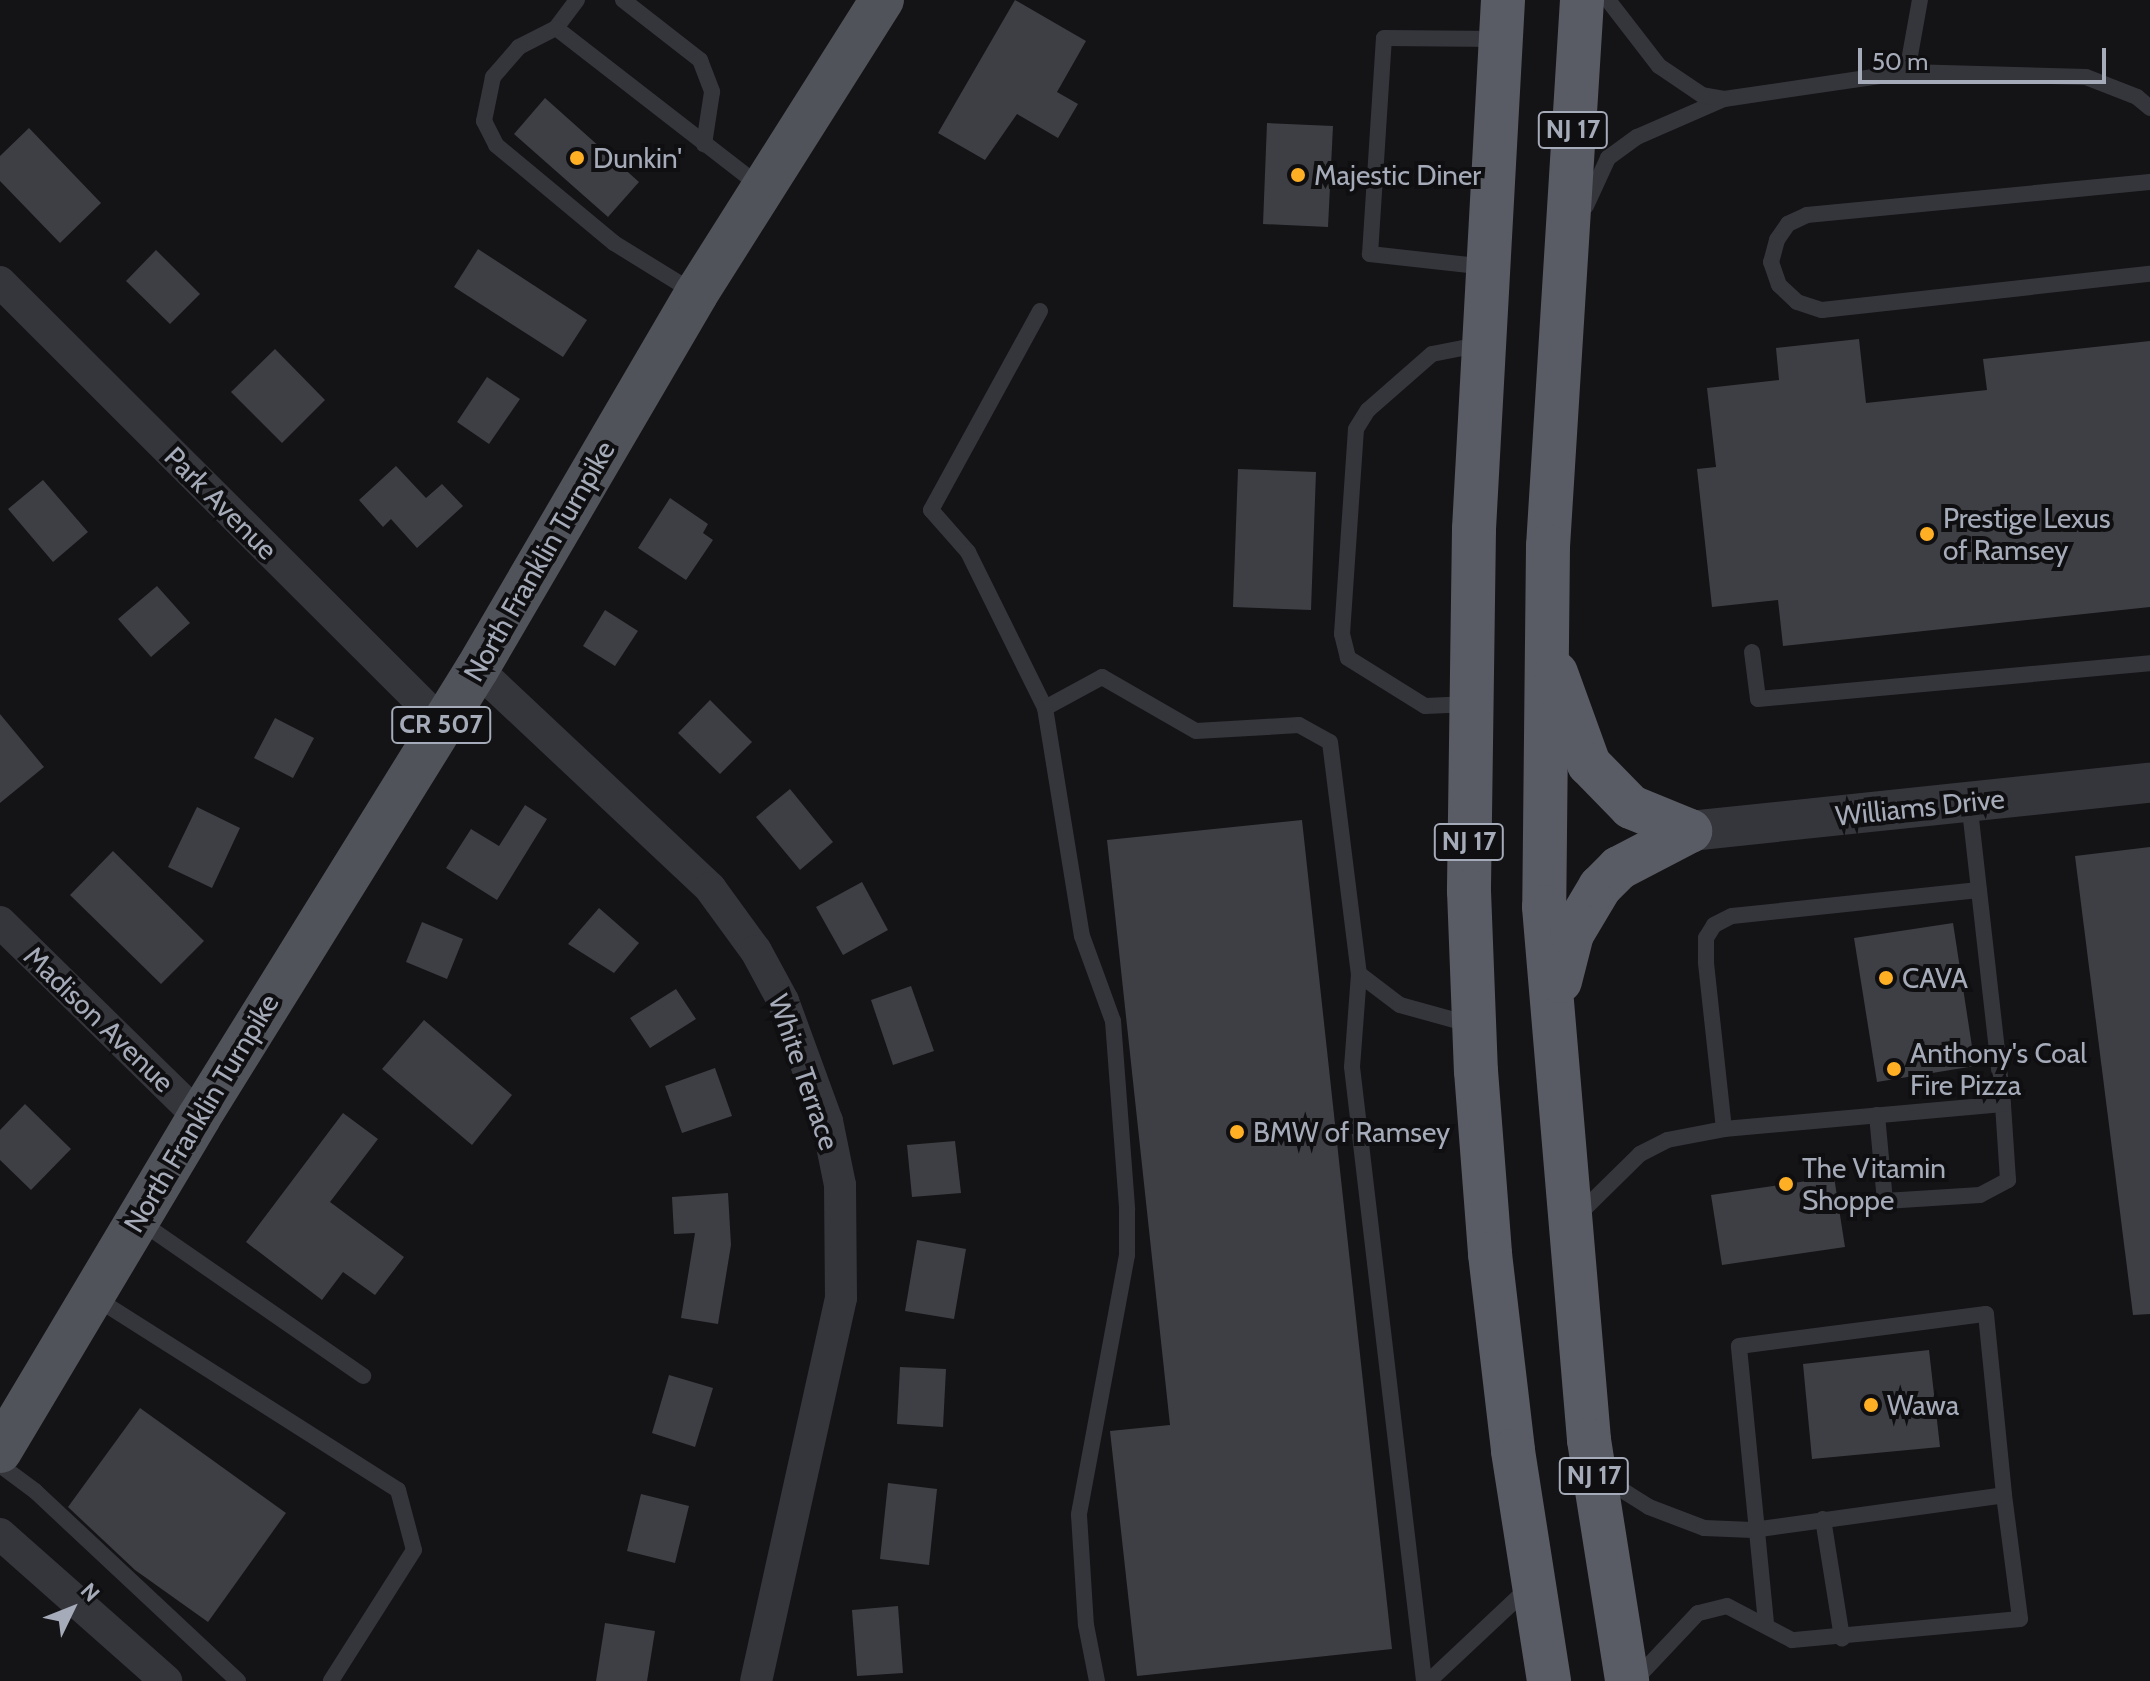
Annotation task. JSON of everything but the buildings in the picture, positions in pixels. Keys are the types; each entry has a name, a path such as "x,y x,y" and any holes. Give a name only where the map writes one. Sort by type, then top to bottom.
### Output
{"highway":[{"name":"NJ 17","path":"1582,0 1546,636 1544,907 1593,1471 1627,1681"},
{"name":"NJ 17","path":"1502,20 1484,343 1470,704 1474,1025 1490,1254 1532,1584 1549,1681"},
{"path":"1546,636 1589,764 1631,807 1690,831"},
{"path":"1551,1014 1572,934 1600,887 1619,868 1690,831"}],"main road":[{"name":"North Franklin Turnpike","path":"0,1451 199,1117 477,669 696,294 765,190 877,2"}],"street":[{"name":"Park Avenue","path":"0,282 442,723"},
{"name":"White Terrace","path":"477,669 710,888 756,951 783,1001 827,1121 840,1185 841,1298 756,1681"},
{"name":"Williams Drive","path":"1690,831 2150,783"},
{"name":"Madison Avenue","path":"0,922 199,1117"},
{"path":"0,1534 166,1681"}],"lane":[{"path":"577,0 556,28 519,47 493,77 484,121 496,145 614,243 696,294"},
{"path":"623,0 700,60 712,92 704,144"},
{"path":"1608,0 1659,66 1702,95 1724,99"},
{"path":"1907,72 1920,0"},
{"path":"1488,268 1370,254 1384,38 1502,20"},
{"path":"556,28 765,190"},
{"path":"1565,259 1608,158 1637,137 1724,99 1907,72 2086,77 2137,97 2150,108"},
{"path":"2150,182 1807,215 1788,224 1777,240 1771,262 1779,285 1797,302 1822,310 2150,274"},
{"path":"1040,311 931,510 968,552 1045,708 1082,936 1113,1021 1127,1209 1127,1255 1079,1515 1086,1625 1097,1681"},
{"path":"1470,704 1425,706 1348,658 1342,634 1356,429 1368,410 1432,354 1484,343"},
{"path":"1752,652 1758,699 2150,663"},
{"path":"1045,708 1102,677 1196,731 1299,725 1330,742 1359,974 1352,1067 1426,1681"},
{"path":"1877,1115 1885,1201 1980,1195 2008,1180 2003,1104 1969,802"},
{"path":"1724,1129 1706,962 1706,938 1714,925 1732,916 1979,890"},
{"path":"1359,974 1400,1005 1474,1025"},
{"path":"1572,1220 1640,1154 1667,1140 1724,1129 2003,1104"},
{"path":"137,1219 363,1376"},
{"path":"92,1295 398,1490 414,1550 331,1681"},
{"path":"1634,1681 1698,1613 1727,1606 1766,1623 1792,1640 1842,1638 2020,1619 1986,1314 1739,1346 1753,1530 1766,1623"},
{"path":"0,1465 35,1491 238,1681"},
{"path":"1593,1471 1649,1507 1704,1528 1753,1530 2004,1495"},
{"path":"1823,1519 1842,1638"},
{"path":"1426,1681 1532,1584"}],"place":[{"name":"Dunkin'","path":"577,158"},
{"name":"Majestic Diner","path":"1298,175"},
{"name":"Prestige Lexus of Ramsey","path":"1927,534"},
{"name":"CAVA","path":"1886,978"},
{"name":"Anthony's Coal Fire Pizza","path":"1894,1069"},
{"name":"BMW of Ramsey","path":"1237,1132"},
{"name":"The Vitamin Shoppe","path":"1786,1184"},
{"name":"Wawa","path":"1871,1405"}]}
